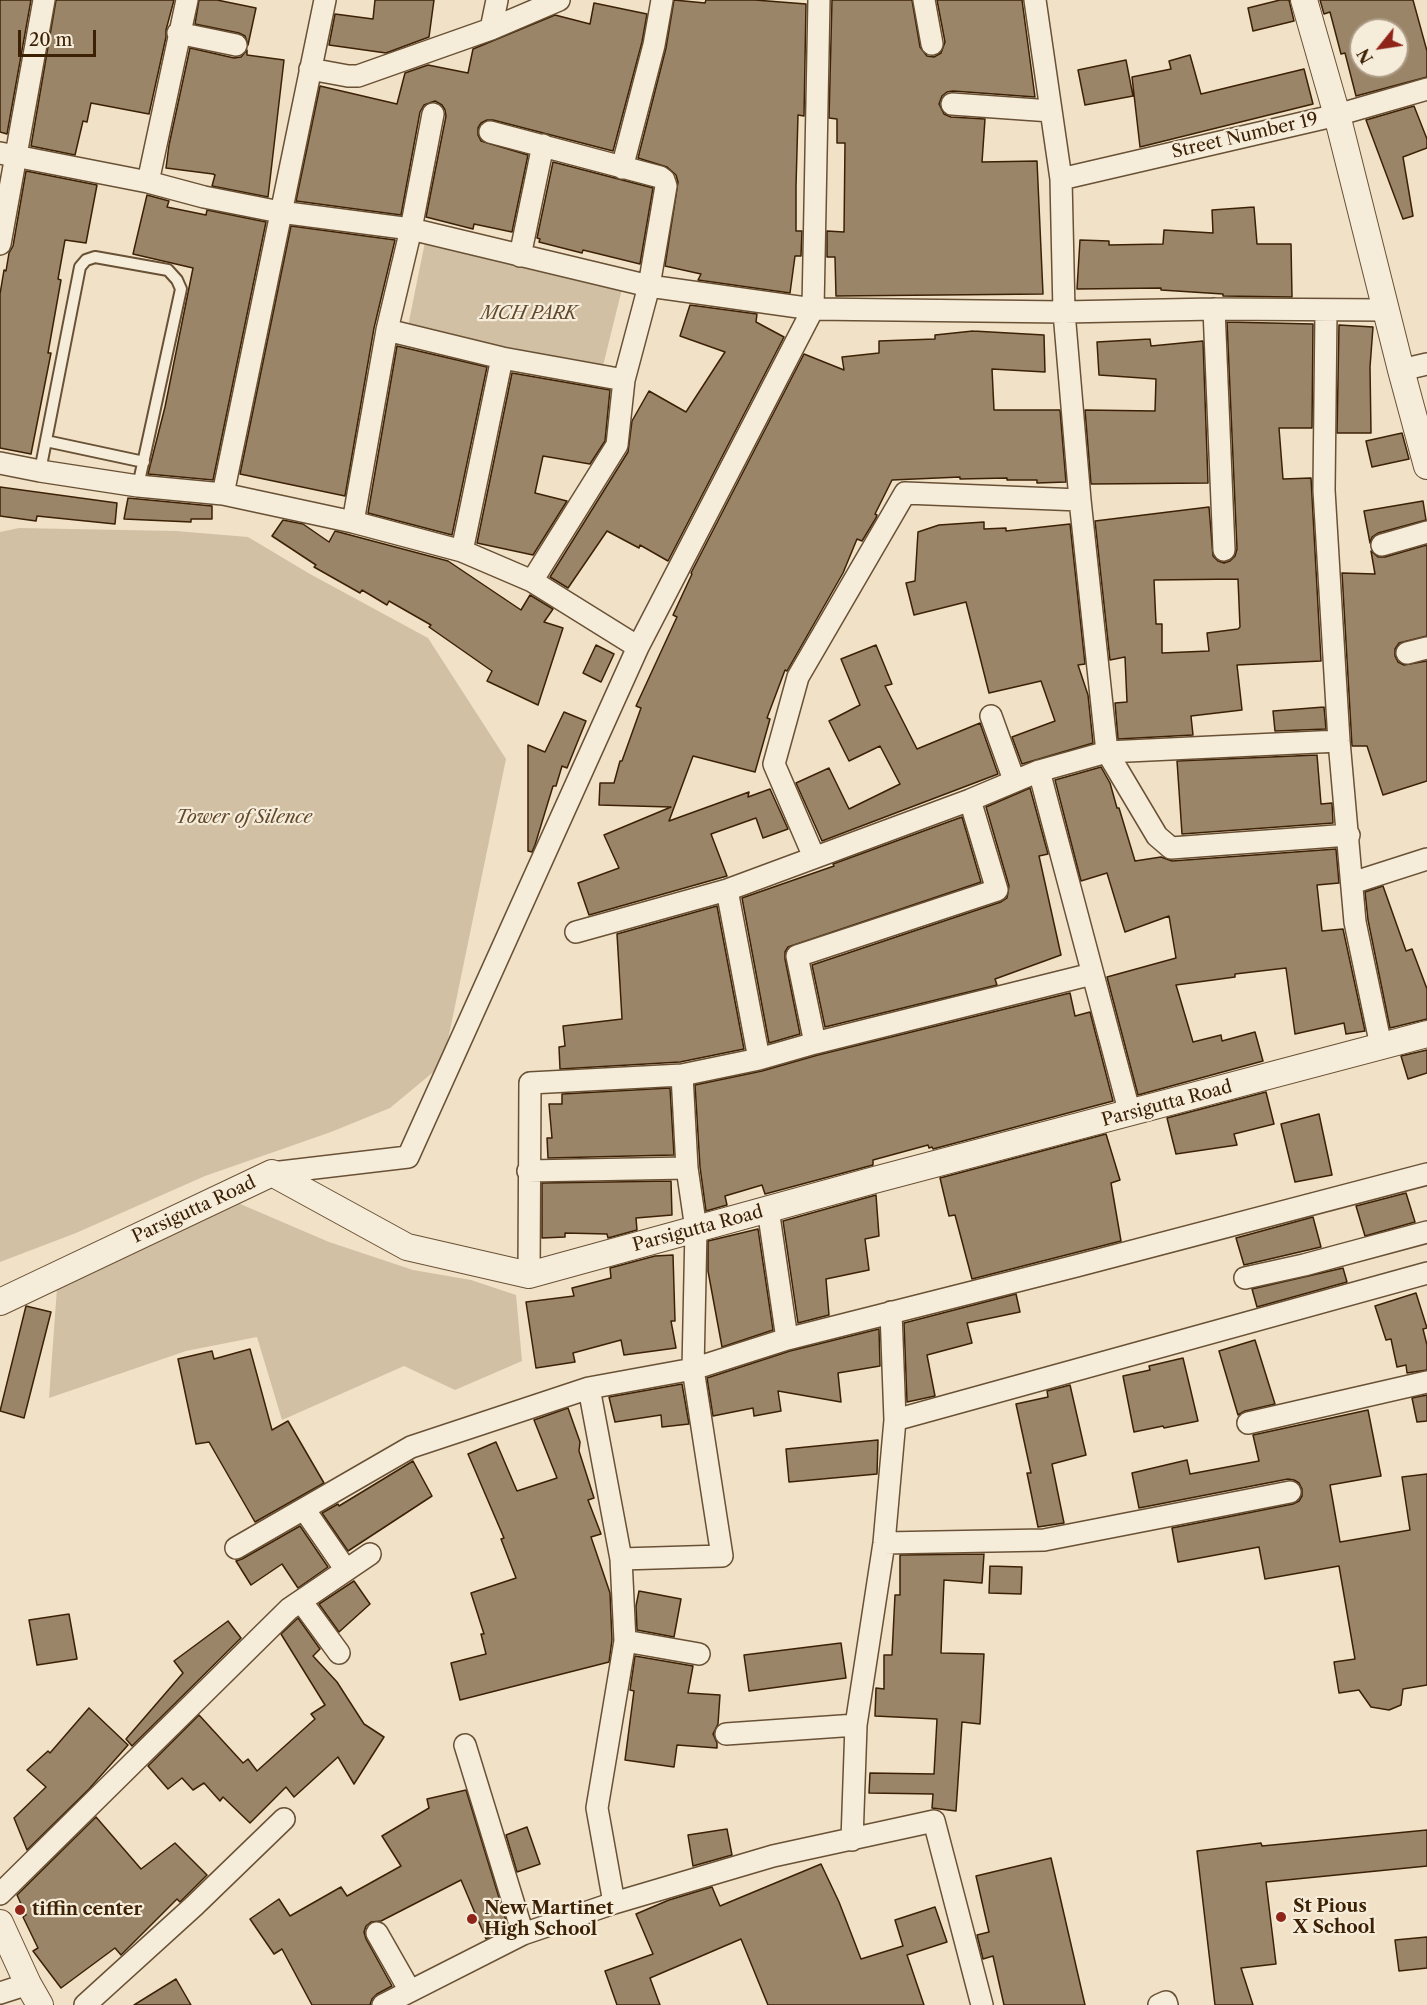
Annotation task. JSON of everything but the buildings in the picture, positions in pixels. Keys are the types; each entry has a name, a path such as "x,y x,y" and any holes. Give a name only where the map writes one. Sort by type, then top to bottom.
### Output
{"street":[{"path":"0,244 8,156 44,0"},
{"path":"148,182 178,33 187,0"},
{"path":"223,494 325,0"},
{"path":"491,29 496,0"},
{"path":"310,69 358,76 491,29 559,0"},
{"path":"622,168 654,45 662,0"},
{"path":"272,1173 408,1157 638,647 813,309 819,0"},
{"path":"924,0 932,44"},
{"path":"1035,0 1061,179 1064,312 1080,500 1107,752 1156,836 1171,848 1349,835"},
{"path":"1304,0 1337,115 1427,466"},
{"path":"178,33 236,45"},
{"name":"Street Number 19","path":"1061,179 1337,115 1427,89"},
{"path":"952,104 1051,111"},
{"path":"354,522 387,330 411,229 433,114"},
{"path":"490,132 660,177 666,186 649,286 624,380 617,445 532,581"},
{"path":"520,256 543,145"},
{"path":"8,156 148,182 204,197 280,212 411,229 649,286 813,309 1064,312 1214,309 1326,312 1386,310"},
{"path":"1214,309 1224,550"},
{"path":"1326,312 1324,490 1340,741 1355,922 1381,1047"},
{"path":"387,330 502,358 624,380"},
{"path":"462,550 502,358"},
{"path":"1401,370 1427,364"},
{"path":"0,463 138,486 223,494 354,522 462,550 532,581 638,647"},
{"path":"814,857 774,764 798,677 905,493 1080,500"},
{"path":"1382,545 1427,532"},
{"path":"991,716 1014,780"},
{"path":"576,932 727,890 970,800 1014,780 1107,752 1340,741"},
{"path":"1039,771 1130,1114"},
{"path":"815,1043 797,956 997,890 970,800"},
{"path":"1352,883 1427,859"},
{"path":"727,890 759,1059"},
{"path":"529,1275 530,1083 682,1075 759,1059 1092,974"},
{"name":"Parsigutta Road","path":"0,1302 272,1173 407,1247 529,1275 1427,1034"},
{"path":"621,1559 722,1556 693,1369 696,1229 687,1167 682,1075"},
{"path":"528,1171 687,1167"},
{"path":"236,1548 411,1447 590,1388 693,1369 787,1339 1427,1174"},
{"path":"768,1209 787,1339"},
{"path":"1245,1278 1304,1265 1427,1232"},
{"path":"895,1420 1427,1273"},
{"path":"852,1840 856,1725 884,1543 895,1420 891,1312"},
{"path":"1248,1423 1427,1382"},
{"path":"590,1388 621,1559 625,1641 597,1808 614,1903"},
{"path":"884,1543 1044,1540 1290,1492"},
{"path":"304,1509 346,1570"},
{"path":"0,1894 289,1610 370,1554"},
{"path":"301,1601 339,1653"},
{"path":"625,1641 699,1654"},
{"path":"726,1734 856,1725"},
{"path":"465,1745 523,1934"},
{"path":"85,2005 194,1906 284,1819"},
{"path":"383,2005 523,1934 614,1903 773,1856 934,1821 982,2005"},
{"path":"0,1923 34,1995 0,1993"},
{"path":"377,1933 410,1991"},
{"path":"1159,2005 1166,2002 1167,2005"}],"lane":[{"path":"40,471 80,267 86,260 95,257 168,270 177,280 181,290 138,486"},
{"path":"46,441 144,462"}],"green space":[{"name":"MCH PARK","path":"426,237 622,289 599,382 407,331"},
{"name":"Tower of Silence","path":"19,528 176,531 248,537 310,574 428,638 506,759 443,1064 390,1108 331,1132 205,1176 76,1233 0,1262 0,532"},
{"path":"231,1200 329,1242 413,1270 471,1280 516,1295 522,1361 455,1390 404,1366 282,1420 257,1337 186,1351 49,1398 57,1288"}],"place":[{"name":"tiffin center","path":"20,1910"},
{"name":"St Pious X School","path":"1281,1917"},
{"name":"New Martinet High School","path":"472,1919"}]}
